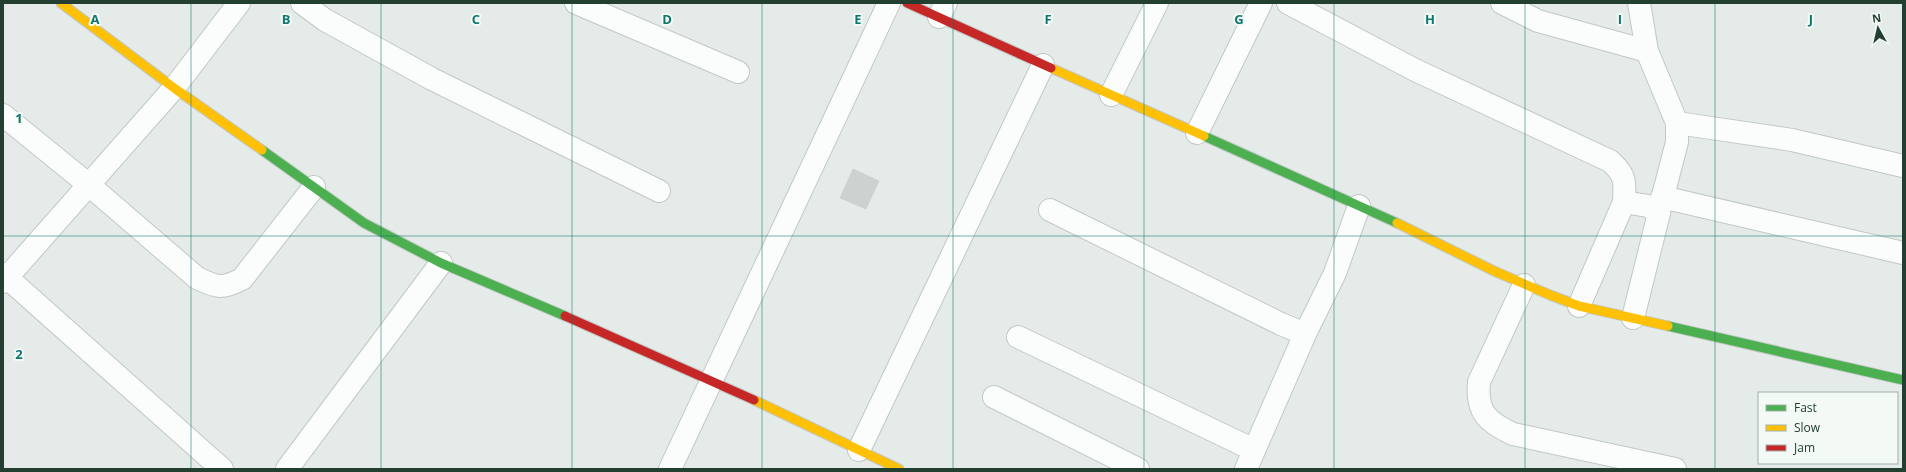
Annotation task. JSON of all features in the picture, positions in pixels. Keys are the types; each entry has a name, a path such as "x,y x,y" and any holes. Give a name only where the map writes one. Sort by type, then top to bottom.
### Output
{"street":[{"path":"61,3 174,88 364,223 441,264 712,380 860,450 893,468"},
{"path":"222,469 4,278 89,185 174,88 239,3"},
{"path":"302,3 325,20 432,80 659,191"},
{"path":"576,3 738,72"},
{"path":"670,469 889,3"},
{"path":"908,3 942,10 1043,65 1359,206 1524,285 1579,306 1903,380"},
{"path":"1111,95 1157,3"},
{"path":"1197,133 1261,3"},
{"path":"1288,3 1415,70 1610,161 1620,170 1625,181 1624,202 1579,306"},
{"path":"1502,3 1538,22 1647,51"},
{"path":"1633,318 1677,142 1677,123 1647,51 1639,3"},
{"path":"860,450 1043,65"},
{"path":"3,116 89,185 197,278 212,285 226,287 242,278 314,187"},
{"path":"1677,123 1792,140 1903,166"},
{"path":"1624,202 1648,206 1661,205 1903,253"},
{"path":"1018,337 1250,459 1305,334 1336,273 1359,206"},
{"path":"1050,210 1305,334"},
{"path":"287,469 441,264"},
{"path":"1524,285 1479,382 1478,395 1482,410 1495,426 1513,434 1675,469"},
{"path":"994,397 1138,469"}],"building":[{"path":"853,169 879,181 866,209 840,198"}],"traffic: fast":[{"path":"1204,136 1397,223"},
{"path":"262,150 364,223 441,263 565,316"},
{"path":"1668,326 1903,380"}],"traffic: slow":[{"path":"61,3 174,88 262,150"},
{"path":"1051,68 1204,136"},
{"path":"1397,223 1494,271 1550,295 1579,306 1668,326"},
{"path":"754,400 899,469"}],"traffic: jam":[{"path":"907,3 1051,68"},
{"path":"565,316 754,400"}]}
